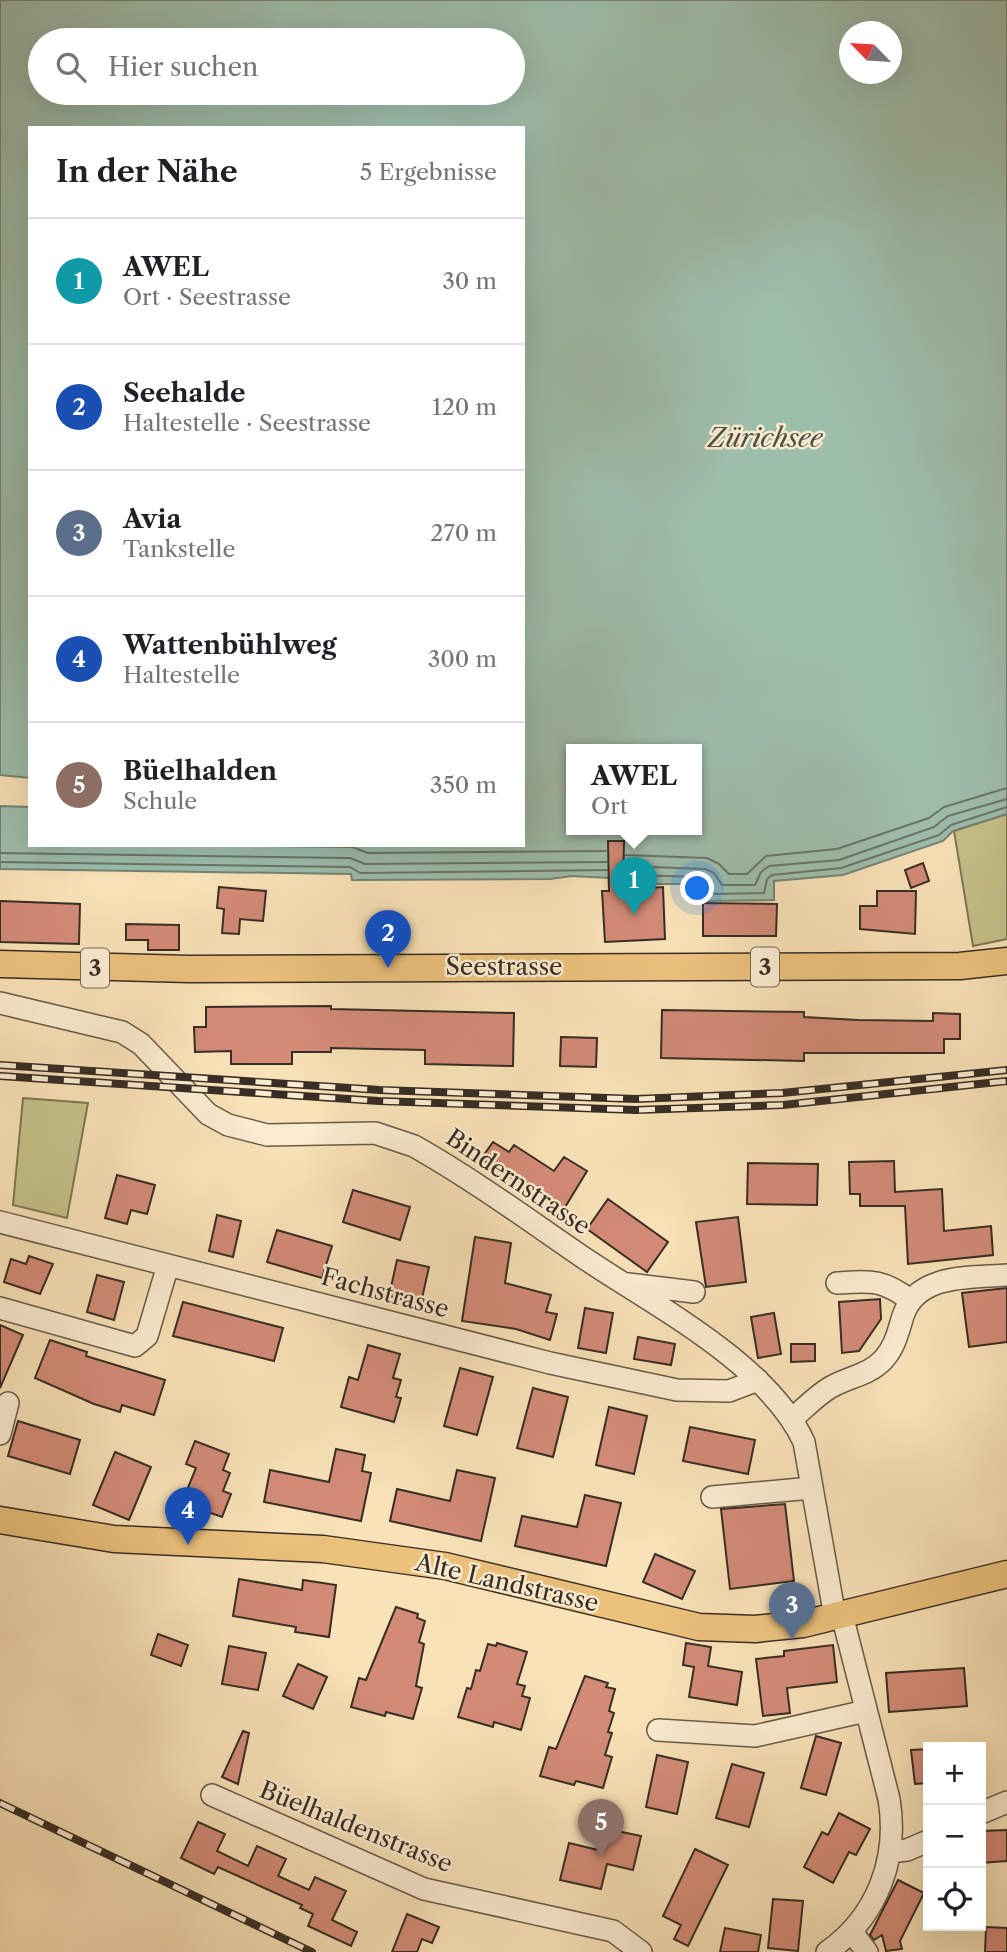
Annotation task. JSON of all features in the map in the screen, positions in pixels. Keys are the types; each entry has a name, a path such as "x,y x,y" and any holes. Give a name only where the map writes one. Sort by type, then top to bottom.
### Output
{"main road":[{"name":"Seestrasse","path":"0,964 189,969 947,966 1007,961"},
{"name":"Alte Landstrasse","path":"0,1520 114,1539 323,1549 445,1566 496,1576 699,1627 755,1629 839,1616 1007,1574"}],"street":[{"name":"Bindernstrasse","path":"0,1003 122,1032 141,1044 208,1114 228,1125 267,1135 375,1133 414,1146 722,1351 758,1380 793,1418 804,1442 839,1616 893,1820 891,1852 881,1885 852,1932 827,1952"},
{"name":"Fachstrasse","path":"0,1222 550,1363 677,1390 729,1391 758,1380"},
{"path":"0,1308 135,1346 147,1336 168,1265"},
{"path":"793,1418 825,1391 867,1372 883,1359 897,1339 911,1301 924,1288 941,1282 1007,1275"},
{"path":"837,1283 876,1281 895,1289 911,1301"},
{"path":"622,1283 694,1292"},
{"path":"0,1434 8,1403"},
{"path":"712,1497 812,1488"},
{"path":"658,1730 755,1736 866,1711"},
{"name":"Büelhaldenstrasse","path":"212,1795 425,1889 613,1931 641,1952"},
{"path":"986,1811 1007,1802"},
{"path":"891,1852 907,1850 923,1843"},
{"path":"852,1932 867,1952"}],"shaded area":[{"path":"1007,814 1007,939 973,946 954,831"},
{"path":"23,1098 88,1103 67,1218 13,1205"}],"water":[{"name":"Zürichsee","path":"0,0 1007,0 1007,814 953,831 943,841 843,875 774,881 774,900 705,901 704,884 629,884 610,878 572,876 550,879 352,880 351,874 0,869 0,806 28,807 28,847 525,847 525,126 28,126 28,778 0,775"}],"building":[{"path":"608,841 624,841 623,890 663,887 665,939 605,942 602,891 609,891"},
{"path":"923,863 929,881 911,888 905,870"},
{"path":"219,887 266,891 263,921 240,919 239,934 222,933 224,909 217,908"},
{"path":"877,891 916,891 915,934 860,929 860,906 877,906"},
{"path":"0,901 80,904 79,944 0,942"},
{"path":"703,903 777,904 776,936 703,936"},
{"path":"126,924 179,925 179,950 148,950 148,940 126,940"},
{"path":"331,1006 331,1009 514,1013 513,1066 425,1064 425,1050 331,1048 331,1052 292,1052 292,1064 231,1064 231,1051 195,1052 194,1027 206,1027 206,1007"},
{"path":"662,1010 804,1012 804,1017 858,1020 933,1021 933,1013 960,1014 960,1039 944,1039 944,1053 804,1053 804,1061 661,1058"},
{"path":"561,1037 597,1038 596,1067 560,1066"},
{"path":"493,1142 509,1152 514,1145 554,1171 564,1157 587,1171 564,1209 481,1159"},
{"path":"894,1161 895,1192 942,1189 944,1231 991,1226 993,1255 908,1264 905,1206 860,1206 860,1194 850,1194 849,1162"},
{"path":"748,1163 818,1164 817,1205 747,1204"},
{"path":"117,1175 155,1185 147,1214 131,1210 127,1224 105,1218"},
{"path":"353,1190 410,1207 400,1240 343,1222"},
{"path":"608,1199 668,1242 647,1272 587,1229"},
{"path":"217,1215 241,1221 233,1257 209,1251"},
{"path":"738,1217 746,1282 706,1287 696,1222"},
{"path":"277,1230 332,1246 322,1278 267,1262"},
{"path":"475,1237 511,1243 505,1283 551,1295 546,1312 557,1314 550,1340 516,1329 462,1321"},
{"path":"29,1256 53,1264 40,1294 4,1282 11,1259 26,1264"},
{"path":"397,1260 429,1267 421,1303 389,1296"},
{"path":"97,1275 124,1282 114,1320 87,1312"},
{"path":"1007,1288 1007,1342 969,1347 962,1293"},
{"path":"880,1299 881,1319 859,1351 842,1353 839,1302"},
{"path":"183,1302 283,1328 274,1361 173,1336"},
{"path":"585,1308 613,1313 606,1353 578,1348"},
{"path":"774,1313 781,1354 758,1358 751,1317"},
{"path":"0,1325 23,1335 0,1388"},
{"path":"638,1337 675,1344 671,1365 634,1359"},
{"path":"50,1340 87,1352 86,1356 165,1380 154,1415 122,1405 120,1412 94,1404 35,1378"},
{"path":"791,1344 815,1344 815,1361 791,1362"},
{"path":"368,1345 400,1354 393,1378 401,1380 396,1397 401,1398 394,1422 341,1407 349,1377 358,1380"},
{"path":"460,1368 493,1377 477,1435 444,1426"},
{"path":"533,1388 568,1397 553,1457 517,1448"},
{"path":"609,1407 647,1416 634,1474 596,1465"},
{"path":"18,1421 80,1440 70,1474 8,1456"},
{"path":"690,1427 755,1440 748,1474 683,1461"},
{"path":"195,1441 229,1454 223,1470 230,1473 223,1491 231,1494 222,1517 188,1505 192,1492 187,1490 196,1468 186,1464"},
{"path":"336,1449 365,1455 362,1471 371,1473 361,1521 264,1502 270,1470 329,1482"},
{"path":"115,1452 151,1467 129,1520 93,1505"},
{"path":"457,1470 495,1478 481,1541 390,1521 397,1489 450,1501"},
{"path":"585,1495 621,1503 606,1566 515,1546 522,1516 577,1527"},
{"path":"785,1504 794,1581 730,1589 721,1509"},
{"path":"655,1554 695,1571 682,1599 643,1582"},
{"path":"239,1579 302,1590 303,1580 336,1585 329,1637 295,1632 296,1627 233,1616"},
{"path":"396,1607 418,1614 417,1618 425,1621 419,1642 424,1644 416,1686 422,1688 413,1719 386,1712 385,1716 351,1707 359,1678 366,1680"},
{"path":"158,1634 188,1645 181,1666 151,1655"},
{"path":"497,1643 527,1652 517,1684 525,1686 522,1696 530,1698 521,1730 494,1722 493,1727 458,1717 467,1688 471,1689 476,1670 480,1671 488,1644 496,1646"},
{"path":"686,1643 711,1647 708,1666 742,1672 737,1705 689,1697 694,1667 683,1665"},
{"path":"833,1645 837,1682 787,1688 790,1713 763,1716 756,1659 784,1656 784,1651"},
{"path":"229,1646 266,1653 258,1690 222,1684"},
{"path":"298,1664 327,1677 313,1709 283,1696"},
{"path":"964,1668 967,1706 889,1712 886,1673"},
{"path":"585,1676 608,1683 606,1687 615,1689 609,1711 614,1713 608,1732 612,1733 605,1755 612,1757 603,1788 576,1781 574,1785 540,1776 549,1747 556,1749"},
{"path":"243,1731 249,1733 238,1784 222,1777"},
{"path":"816,1736 841,1743 826,1795 801,1788"},
{"path":"923,1749 923,1783 915,1784 911,1750"},
{"path":"657,1755 688,1762 677,1814 646,1807"},
{"path":"732,1764 764,1773 749,1827 716,1818"},
{"path":"839,1813 870,1829 856,1855 849,1852 833,1883 804,1867 822,1832 828,1835"},
{"path":"198,1822 225,1834 217,1851 248,1866 257,1846 286,1859 278,1876 309,1890 315,1877 346,1891 332,1920 357,1932 351,1946 308,1926 313,1914 300,1908 302,1905 218,1867 214,1874 181,1858"},
{"path":"603,1828 641,1836 633,1870 607,1864 601,1889 560,1880 569,1843 598,1850"},
{"path":"1007,1830 1007,1861 986,1863 986,1831"},
{"path":"695,1849 728,1865 688,1946 674,1939 681,1925 663,1916"},
{"path":"898,1880 923,1892 900,1941 902,1949 886,1951 882,1935 874,1940 870,1935"},
{"path":"773,1899 803,1901 798,1951 768,1948"},
{"path":"407,1914 439,1927 432,1943 422,1939 417,1952 392,1952"},
{"path":"986,1927 1007,1928 1007,1952 985,1952"},
{"path":"725,1928 761,1935 758,1952 720,1952"}],"railway":[{"path":"0,1065 380,1090 636,1099 782,1093 1007,1070"},
{"path":"0,1076 379,1101 636,1110 783,1105 1007,1081"},
{"path":"0,1803 312,1952"}],"place":[{"name":"AWEL","path":"634,915"},
{"name":"Seehalde","path":"388,968"},
{"name":"Wattenbühlweg","path":"188,1545"},
{"name":"Avia","path":"792,1640"},
{"name":"Büelhalden","path":"601,1857"}]}
